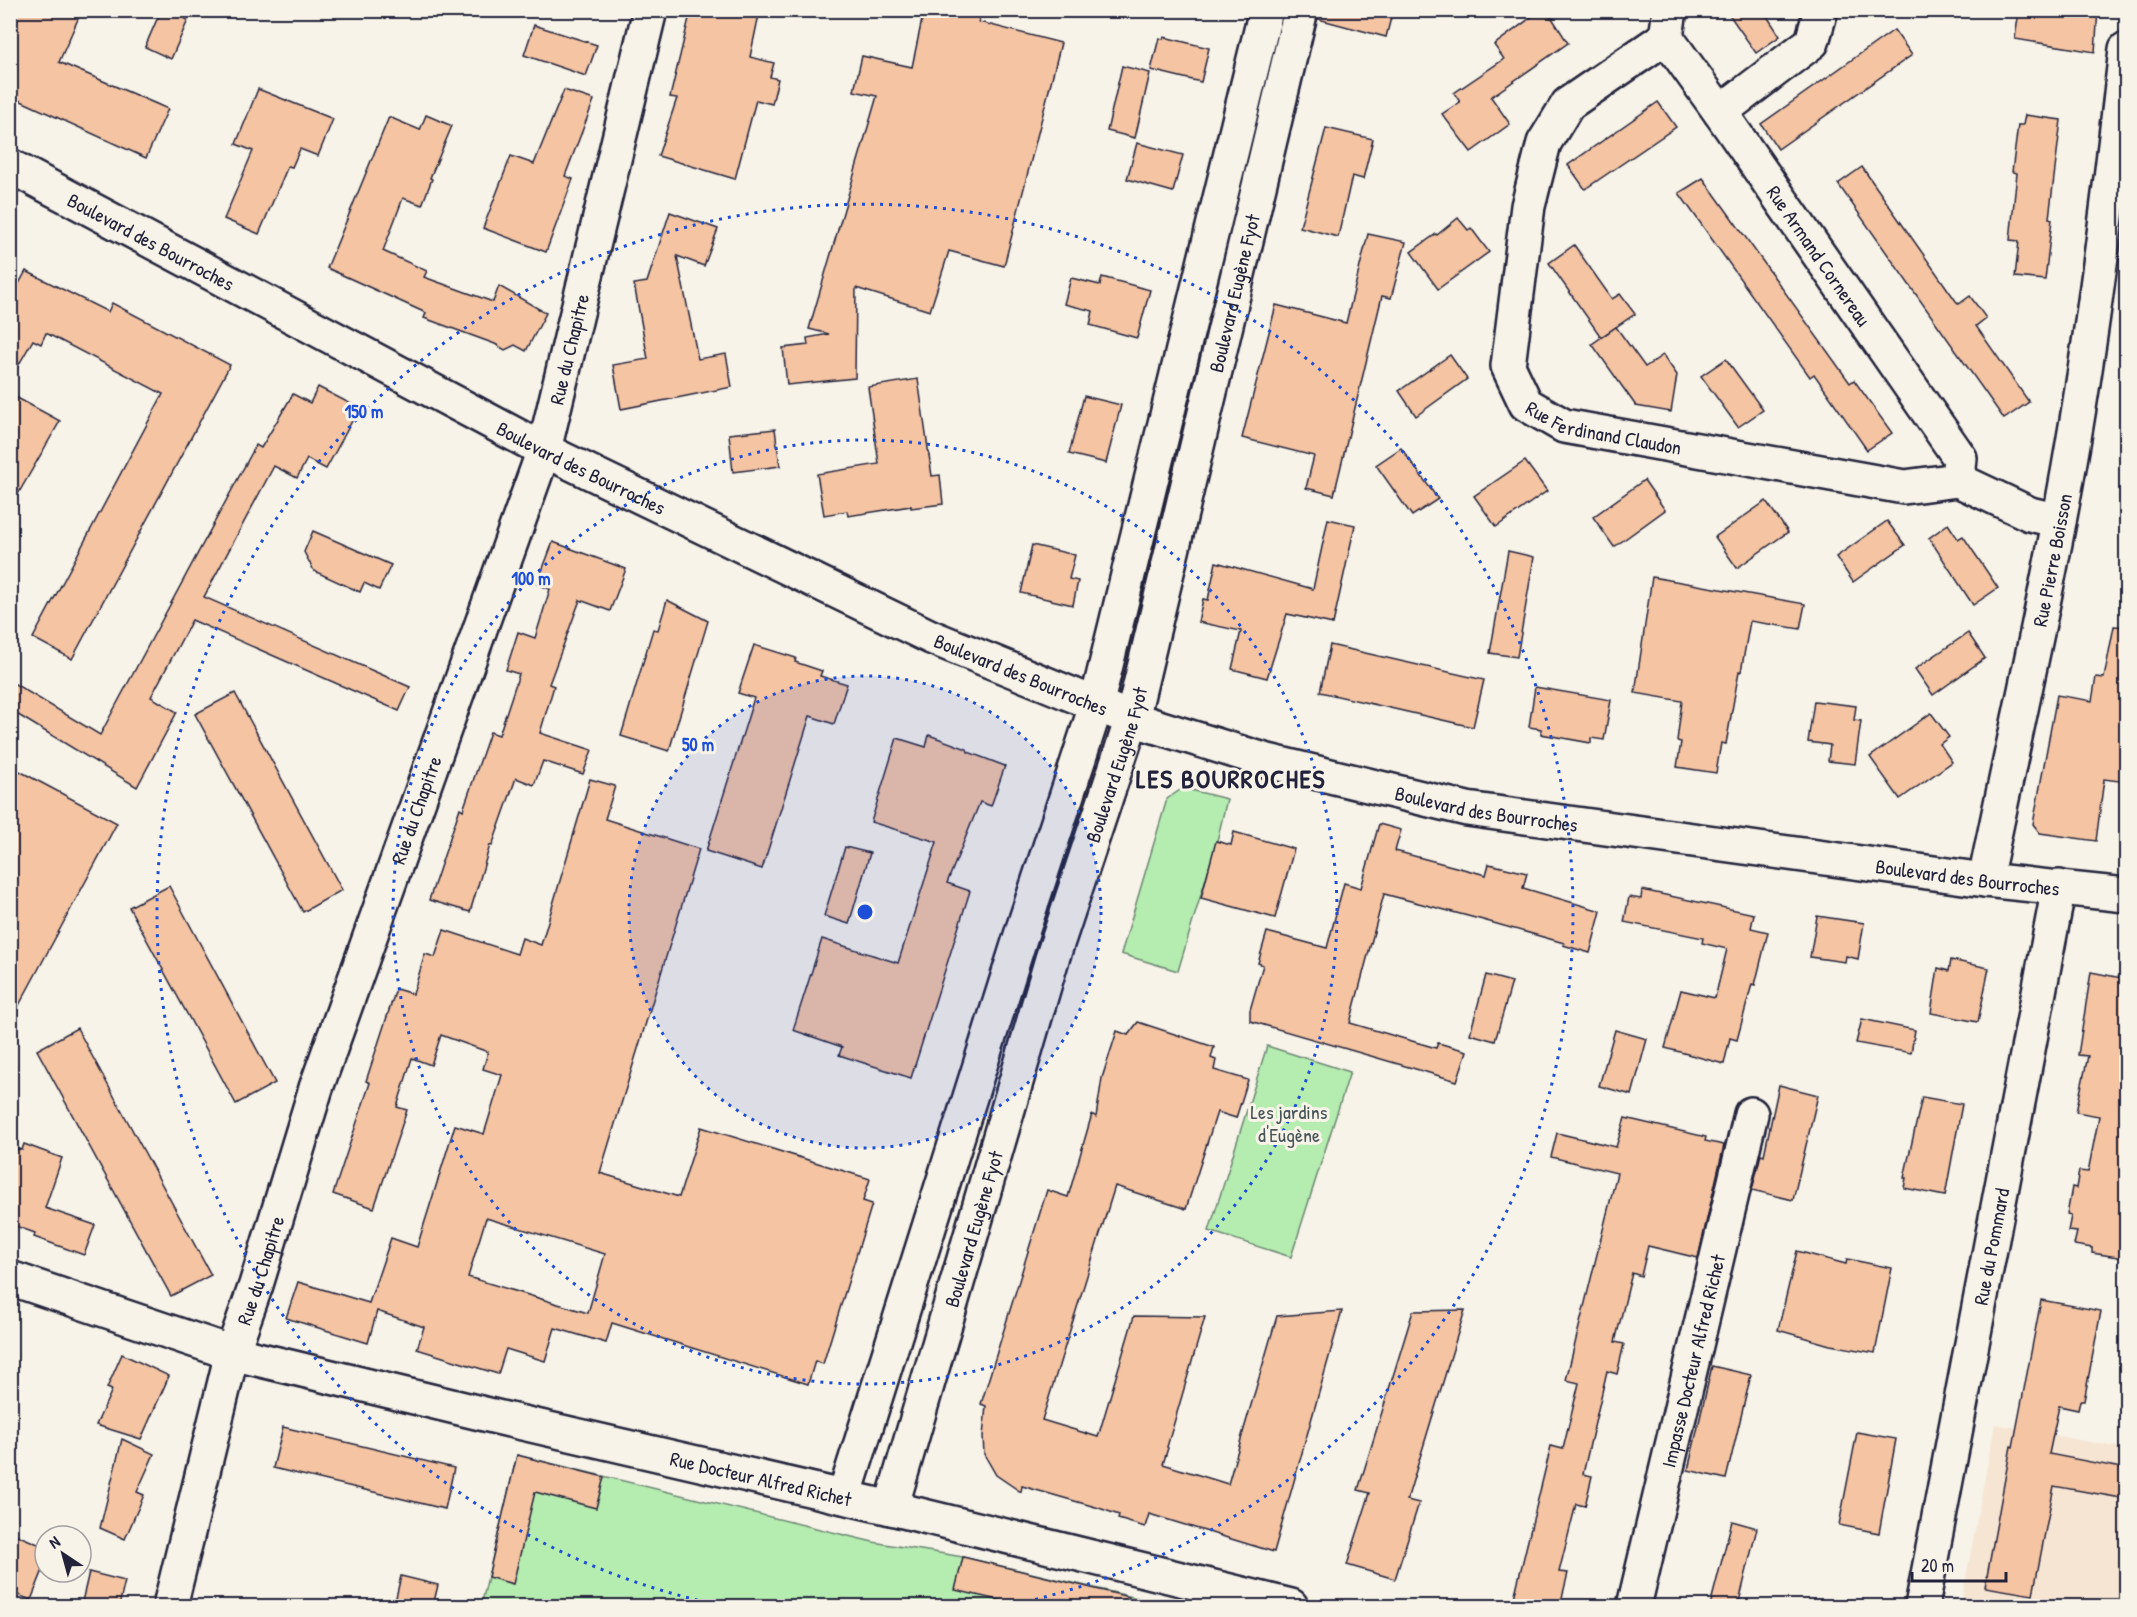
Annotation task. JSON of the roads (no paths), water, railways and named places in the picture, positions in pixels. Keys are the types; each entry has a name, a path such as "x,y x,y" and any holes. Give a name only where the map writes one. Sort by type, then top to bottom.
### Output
{"street":[{"name":"Rue du Chapitre","path":"170,1606 232,1353 256,1285 316,1088 544,450 650,10"},
{"name":"Boulevard Eugène Fyot","path":"844,1497 1096,706 1266,10"},
{"name":"Boulevard Eugène Fyot","path":"891,1508 1052,959 1132,719 1301,10"},
{"path":"1720,112 1812,42 1821,10"},
{"name":"Rue Armand Cornereau","path":"1668,24 1720,112 1960,458 1958,480"},
{"name":"Rue Ferdinand Claudon","path":"1668,24 1568,104 1544,143 1528,206 1508,366 1526,404 1564,426 1904,487 1958,480"},
{"name":"Rue Pierre Boisson","path":"1985,879 2059,521 2076,425 2116,240 2127,49"},
{"name":"Boulevard des Bourroches","path":"10,166 544,450 931,637 1132,719 1264,760 1467,809 1985,879 2127,895"},
{"path":"1958,480 2030,514 2059,521"},
{"name":"Rue du Pommard","path":"1922,1606 2059,887"},
{"name":"Impasse Docteur Alfred Richet","path":"1634,1606 1751,1114"},
{"name":"Rue Docteur Alfred Richet","path":"10,1278 232,1353 891,1508 1291,1606"}],"district":[{"name":"LES BOURROCHES","path":"1231,778"}],"park label":[{"name":"Les jardins d'Eugène","path":"1289,1122"}]}
